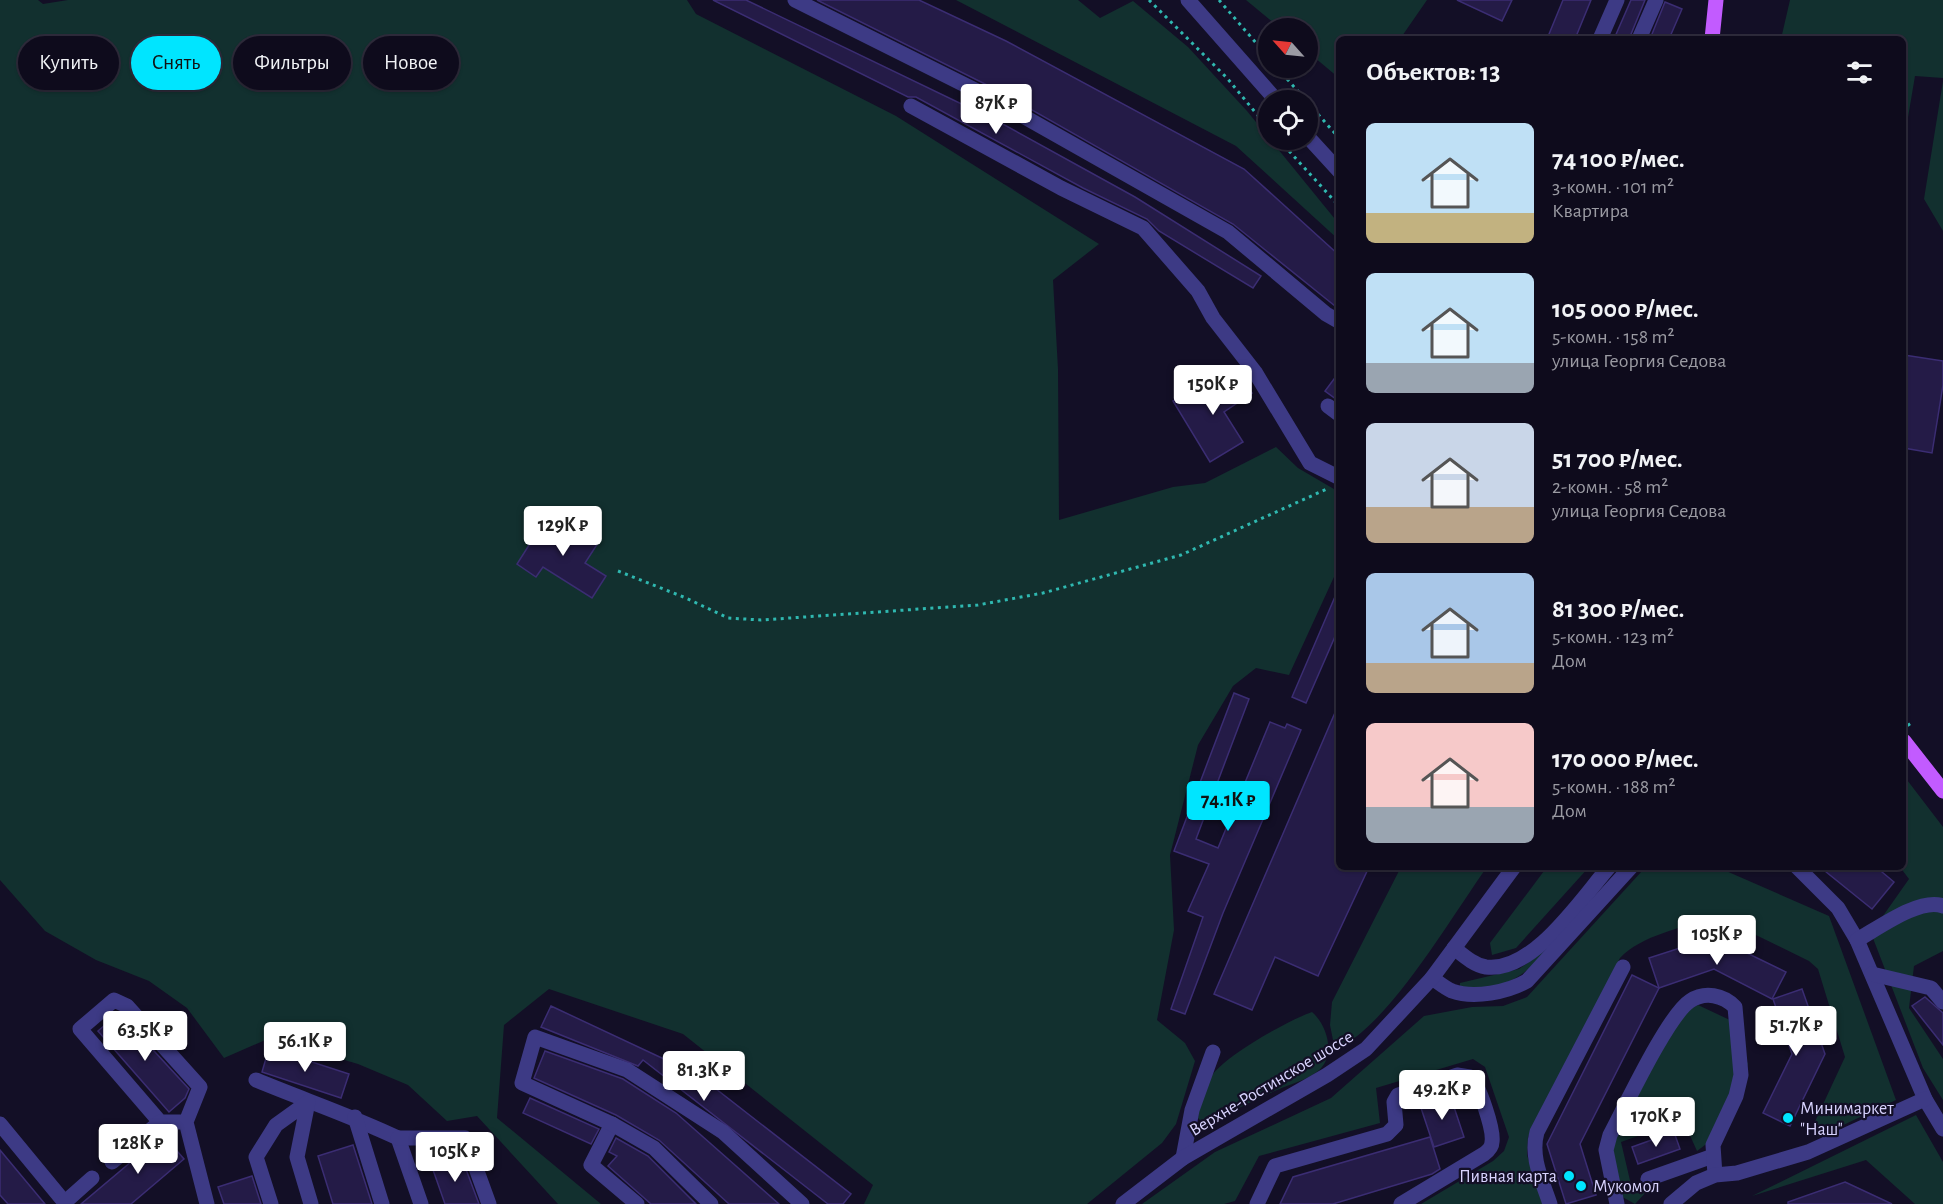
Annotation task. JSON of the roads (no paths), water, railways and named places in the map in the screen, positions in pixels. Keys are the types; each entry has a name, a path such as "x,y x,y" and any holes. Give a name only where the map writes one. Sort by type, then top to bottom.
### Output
{"main road":[{"path":"1712,36 1716,0"},
{"path":"1906,744 1943,791"}],"street":[{"path":"795,0 991,98 1228,232 1326,314 1336,320"},
{"path":"1188,0 1267,90"},
{"path":"1601,36 1617,0"},
{"path":"1640,36 1656,0"},
{"path":"911,106 1061,188 1143,228 1198,291 1213,318 1268,392 1310,464 1335,482"},
{"path":"1318,148 1336,168"},
{"name":"Верхне-Ростинское шоссе","path":"1123,1204 1183,1158 1347,1063 1366,1048 1432,978 1512,870"},
{"path":"1454,948 1468,959 1485,967 1509,965 1522,960 1546,938 1606,870"},
{"path":"1432,978 1452,991 1463,993 1499,992 1519,986 1527,981 1628,870"},
{"path":"1800,870 1838,908 1857,940 1925,1099 1943,1129"},
{"path":"1857,940 1908,911 1938,904 1943,906"},
{"path":"1550,1204 1535,1158 1533,1144 1537,1132 1623,967"},
{"path":"1872,974 1931,988 1943,1002"},
{"path":"1617,1204 1606,1150 1610,1135 1673,1018 1688,1001 1709,995 1722,997 1735,1007 1741,1075 1736,1096 1715,1137 1713,1156 1715,1175"},
{"path":"159,1122 80,1029 114,999 127,1006 200,1087 186,1122 207,1204"},
{"path":"711,1204 654,1148 612,1124 522,1083 535,1037 627,1070 723,1132 802,1204"},
{"path":"1183,1158 1192,1110 1213,1052"},
{"path":"1257,1204 1275,1167 1388,1134 1396,1125 1394,1102 1398,1095 1457,1076 1470,1077 1478,1086 1492,1136 1491,1146 1484,1154 1401,1204"},
{"path":"256,1080 308,1102 355,1117 398,1138 465,1138 489,1204"},
{"path":"1671,1204 1696,1183 1715,1175 1737,1173 1808,1152 1925,1099"},
{"path":"271,1204 256,1157 276,1125 308,1102"},
{"path":"308,1102 297,1157 311,1204"},
{"path":"355,1117 382,1204"},
{"path":"112,1162 159,1122 186,1122"},
{"path":"0,1124 66,1203 92,1178"},
{"path":"612,1124 591,1165 637,1204"},
{"path":"398,1138 421,1204"},
{"path":"1648,1179 1713,1156"}],"place":[{"name":"Минимаркет \"Наш\"","path":"1788,1118"},
{"name":"Пивная карта","path":"1569,1176"},
{"name":"Мукомол","path":"1581,1186"}]}
